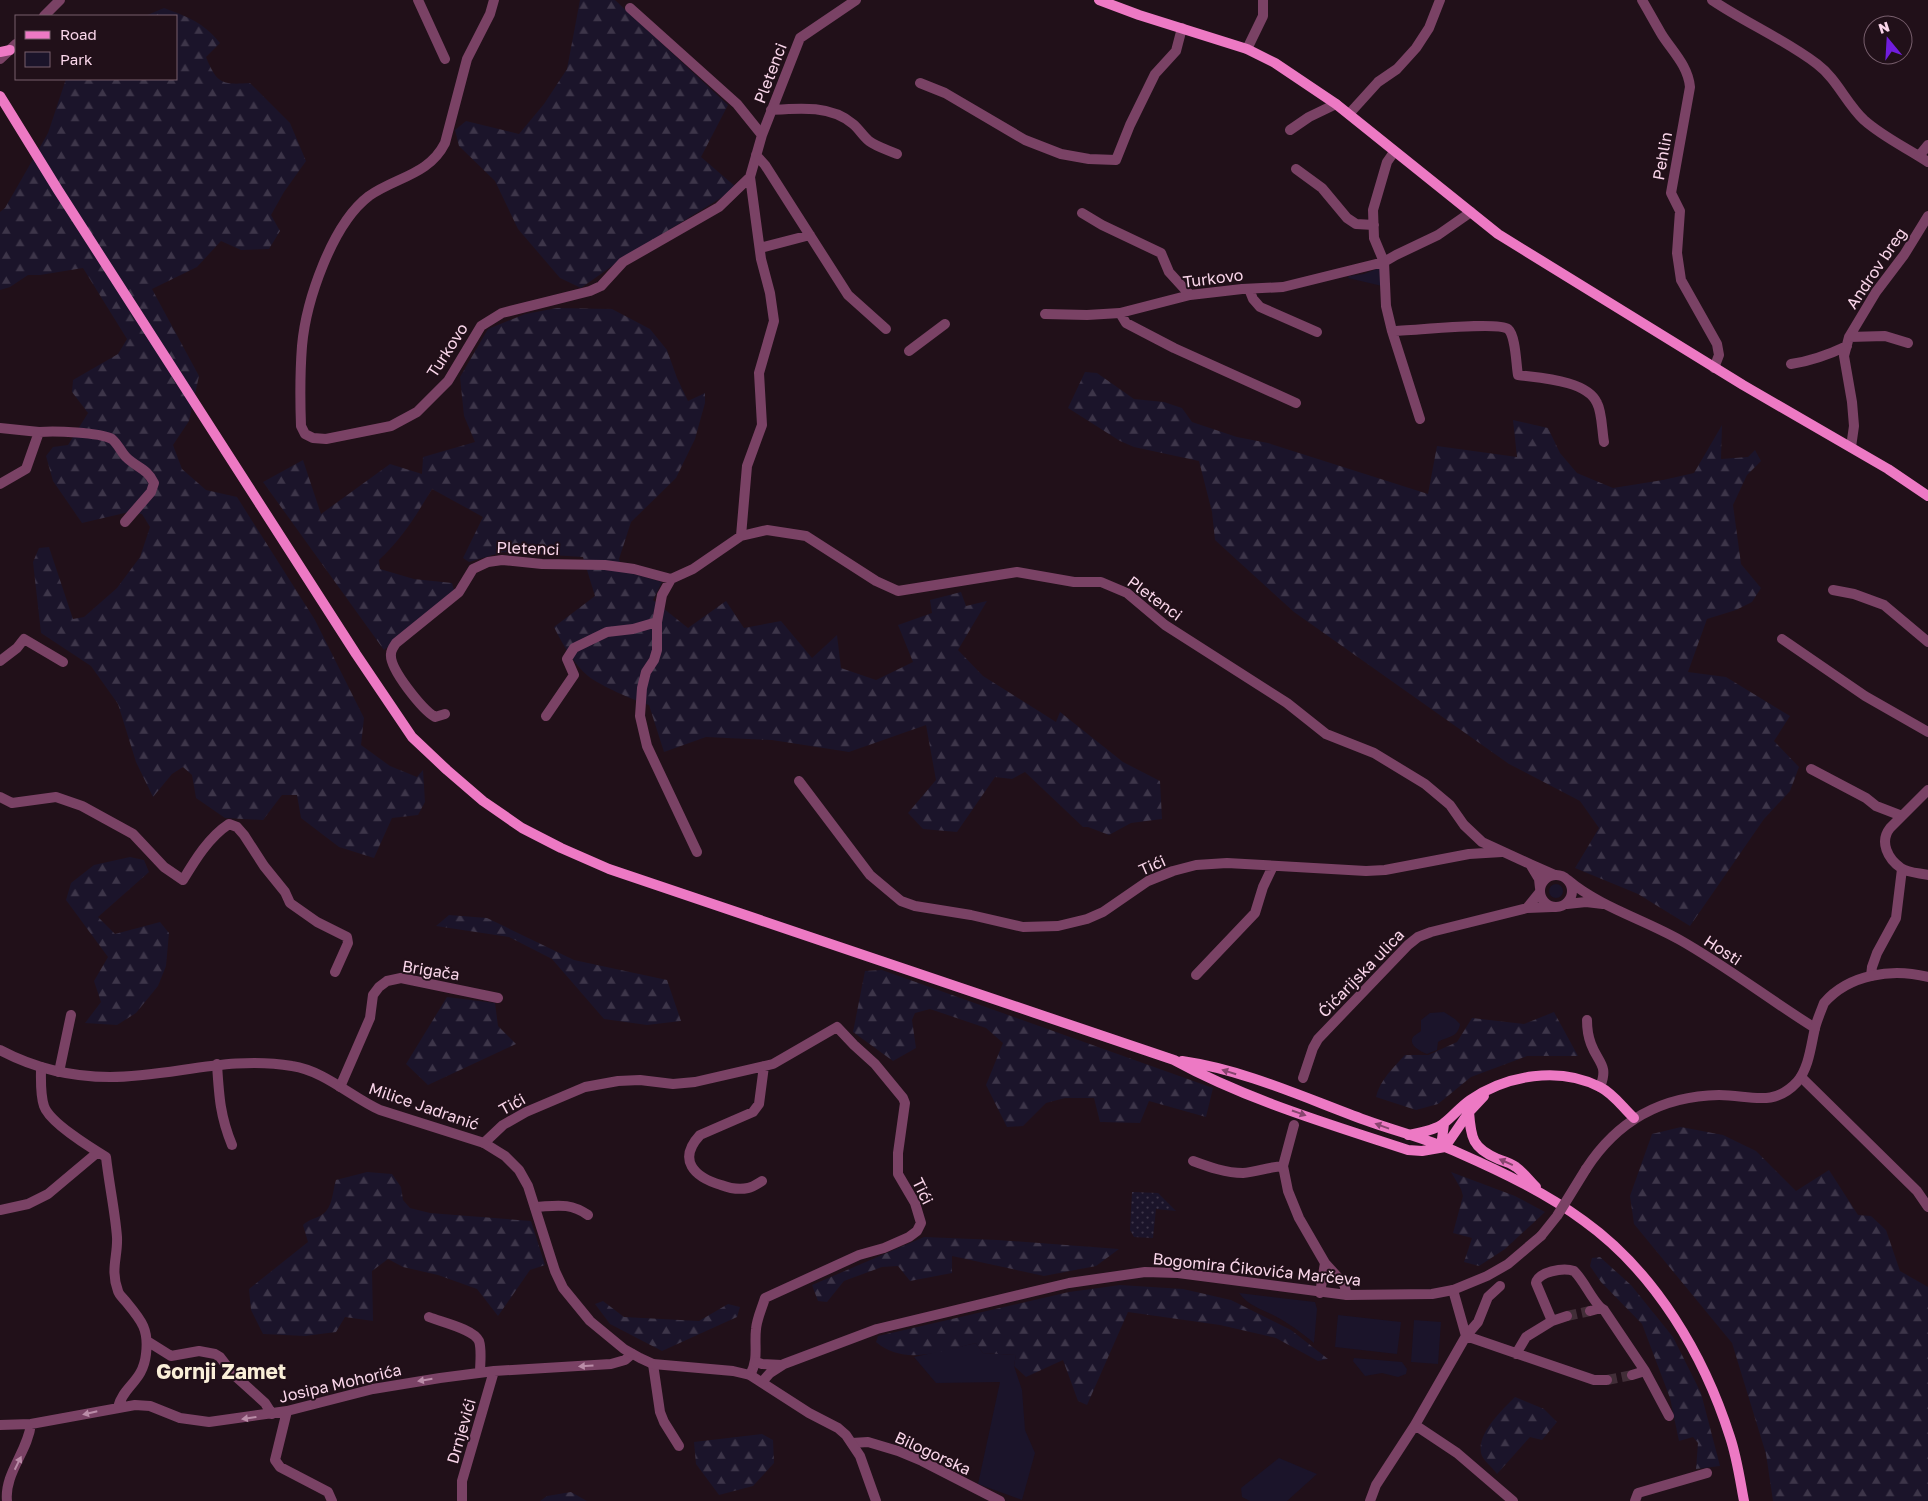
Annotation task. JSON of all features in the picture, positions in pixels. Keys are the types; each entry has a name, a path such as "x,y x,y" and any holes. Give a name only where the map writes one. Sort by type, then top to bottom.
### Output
{"main road":[{"path":"1099,0 1139,15 1247,49 1283,68 1349,114 1498,234 1714,368 1851,447 1928,496"},
{"path":"0,96 58,190 356,654 412,737 446,770 483,801 522,828 609,869 1174,1060 1198,1073 1253,1097 1408,1150 1422,1152 1445,1147 1479,1100 1498,1087"},
{"path":"1174,1060 1203,1064 1257,1081 1408,1136 1445,1147 1543,1194 1585,1221 1627,1259 1659,1297 1698,1359 1716,1395 1731,1439 1744,1501"},
{"path":"1408,1136 1444,1124 1470,1100 1481,1094 1527,1076 1542,1074 1574,1078 1600,1087 1634,1118"},
{"path":"1470,1112 1470,1134 1477,1147 1493,1157 1516,1167 1543,1194"},
{"path":"1444,1124 1442,1140 1445,1147"}],"street":[{"path":"45,15 60,0"},
{"path":"418,0 445,59"},
{"name":"Turkovo","path":"494,0 490,14 467,59 445,143 439,155 424,167 369,197 350,214 334,242 322,269 310,306 302,344 301,426 305,434 313,438 326,439 391,426 417,412 448,381 481,326 502,313 590,291 601,286"},
{"name":"Pletenci","path":"741,536 746,466 762,425 759,373 774,321 760,248 750,176 771,110 800,38 856,0"},
{"path":"1247,49 1263,16 1263,0"},
{"path":"1349,114 1378,82 1402,65 1416,48 1430,28 1440,0"},
{"name":"Pehlin","path":"1642,0 1686,68 1689,76 1690,87 1671,193 1680,210 1677,253 1681,280 1717,344 1719,355 1714,368"},
{"path":"1712,0 1756,25 1818,65 1863,119 1884,135 1928,162"},
{"path":"630,8 737,104 762,135"},
{"path":"920,83 945,93 1025,140 1061,154 1089,159 1116,160 1137,110 1155,74 1176,51 1182,28"},
{"path":"0,59 9,49"},
{"path":"1290,130 1309,117 1336,104"},
{"path":"771,110 802,108 839,115 853,124 869,141 898,154"},
{"path":"1919,156 1928,145"},
{"path":"1394,152 1388,162 1373,210 1374,238 1384,262 1386,306 1392,331 1420,419"},
{"path":"756,155 765,165 848,294 886,329"},
{"path":"1296,169 1322,188 1347,218 1356,224 1374,225"},
{"name":"Pletenci","path":"601,286 623,262 720,207 750,176"},
{"name":"Turkovo","path":"1045,314 1087,315 1120,313 1190,295 1283,287 1384,262 1438,236 1471,212"},
{"path":"1082,213 1102,225 1161,253 1169,272 1190,295"},
{"name":"Androv breg","path":"1851,447 1854,426 1844,356 1848,342 1876,292 1904,255 1928,216"},
{"path":"760,248 810,235"},
{"path":"1249,289 1260,307 1317,332"},
{"path":"1120,313 1126,324 1174,348 1296,403"},
{"path":"909,351 945,324"},
{"path":"1392,331 1475,326 1500,326 1508,329 1514,345 1518,375 1571,383 1589,394 1597,402 1604,442"},
{"path":"1791,364 1810,361 1848,342 1885,336 1908,343"},
{"path":"0,428 105,436 114,441 126,457 149,473 154,483 151,492 125,522"},
{"path":"0,484 10,480 26,469 39,432"},
{"name":"Pletenci","path":"445,714 436,718 427,712 394,667 390,654 396,643 459,592 473,569 488,562 502,560 542,564 605,565 634,569 671,579 693,570 741,536 767,530 806,536 876,581 898,592 1017,572 1074,582 1101,582 1127,593 1165,625 1287,703 1326,734 1374,754 1425,784 1450,804 1464,825 1482,842 1555,875"},
{"path":"671,579 662,595 657,622 657,650 654,660 646,672 642,688 640,716 647,746 697,852"},
{"path":"1833,590 1854,594 1884,605 1928,642"},
{"path":"546,716 574,676 568,659 574,648 607,632 633,629 657,622"},
{"path":"1782,638 1865,696 1928,732"},
{"path":"0,661 17,648 24,639 63,662"},
{"path":"1811,769 1866,798 1876,806 1902,816"},
{"name":"Tići","path":"799,781 870,875 900,901 915,906 971,915 1023,927 1058,926 1087,919 1103,912 1148,881 1173,871 1196,865"},
{"path":"1928,790 1887,831 1885,848 1902,869 1928,875"},
{"path":"0,797 12,803 56,797 82,806 134,834 164,867 183,880 195,861 221,830 229,824 237,827 264,866 280,885 290,903 317,922 347,937 348,943 335,972"},
{"name":"Pletenci","path":"1196,865 1227,863 1366,871 1385,870 1469,854 1502,852"},
{"path":"1527,908 1540,890 1546,879 1555,875 1560,875 1568,880 1571,884 1572,895 1567,904 1557,908 1544,902 1540,890 1539,879 1530,864"},
{"path":"1196,975 1255,913 1263,887 1273,866"},
{"path":"1871,976 1877,953 1896,918 1902,869"},
{"name":"Hosti","path":"1568,880 1576,887 1609,906 1679,939 1815,1028"},
{"name":"Hosti","path":"1567,904 1586,902 1609,906"},
{"name":"Ćićarijska ulica","path":"1303,1078 1318,1039 1396,957 1418,937 1527,908 1552,907"},
{"path":"1634,1118 1656,1107 1695,1097 1719,1095 1768,1099 1777,1097 1801,1077 1824,1003 1832,994 1858,979 1871,976 1918,974 1928,977"},
{"name":"Brigača","path":"340,1087 370,1018 373,995 379,987 388,981 401,978 498,998"},
{"path":"59,1072 71,1015"},
{"path":"1586,1020 1591,1044 1604,1067 1604,1077 1600,1087"},
{"name":"Tići","path":"484,1142 498,1129 526,1112 585,1087 618,1081 640,1080 673,1084 695,1082 773,1064 837,1027 869,1058 903,1098 905,1103 900,1127 898,1174 915,1203 921,1223 917,1231 909,1237 884,1248 859,1255 765,1298 756,1330 756,1362 750,1375"},
{"name":"Milice Jadranić","path":"0,1050 40,1067 80,1076 111,1077 217,1064 268,1063 294,1066 319,1075 364,1103 380,1110 484,1142 505,1156 519,1170 528,1186 552,1264 563,1288 590,1321 632,1354 653,1364"},
{"path":"217,1064 220,1110 232,1146"},
{"path":"762,1181 747,1189 708,1182 692,1169 690,1151 700,1135 753,1112 759,1104 764,1066"},
{"path":"40,1067 44,1107 50,1116 67,1131 106,1157 117,1239 113,1272 118,1293 145,1327 148,1340 143,1369 139,1377 120,1399 118,1407"},
{"path":"1801,1077 1917,1191 1928,1207"},
{"name":"Bogomira Ćikovića Marčeva","path":"762,1382 770,1373 783,1365 862,1334 1032,1291 1108,1276 1145,1272 1178,1273 1320,1293 1347,1295 1432,1294 1453,1290 1487,1276 1508,1264 1541,1236 1562,1209 1586,1169 1604,1144 1634,1118"},
{"path":"1294,1125 1282,1166 1288,1191 1299,1218 1325,1263 1344,1284 1347,1295"},
{"path":"0,1210 28,1204 48,1194 98,1152"},
{"path":"1193,1161 1214,1170 1243,1173 1282,1166"},
{"path":"535,1208 566,1205 579,1209 588,1215"},
{"path":"1320,1293 1325,1263"},
{"path":"1552,1321 1536,1283 1537,1279 1542,1274 1574,1270 1585,1284 1594,1301 1646,1371 1669,1416"},
{"path":"1370,1501 1376,1485 1416,1425 1466,1336 1478,1322 1488,1297 1500,1286"},
{"path":"1453,1290 1466,1336"},
{"path":"1590,1311 1601,1308"},
{"path":"1516,1354 1526,1337 1552,1321 1566,1316"},
{"path":"429,1317 473,1333 480,1346 480,1373"},
{"path":"1466,1336 1594,1380 1607,1380"},
{"path":"148,1340 171,1356 199,1351 220,1357 233,1374 265,1403 272,1414"},
{"name":"Josipa Mohorića","path":"0,1424 31,1424 135,1405 150,1406 180,1418 209,1422 287,1411 373,1389 494,1371 610,1364 626,1360 632,1354"},
{"path":"756,1362 783,1365"},
{"path":"679,1446 660,1412 653,1364 733,1371 750,1375 779,1395 838,1428 852,1443 860,1456 876,1501"},
{"name":"Drnjevići","path":"462,1501 462,1481 494,1371"},
{"path":"1632,1375 1646,1371"},
{"path":"287,1411 275,1460 280,1467 328,1492 332,1501"},
{"path":"7,1501 6,1494 12,1474 28,1439 31,1424"},
{"path":"1416,1425 1457,1453 1513,1501"},
{"name":"Bilogorska","path":"852,1443 868,1442 898,1451 922,1461 1000,1501"},
{"path":"1635,1501 1638,1493 1707,1473"}],"green space":[{"path":"580,0 615,0 728,105 701,157 737,188 622,259 581,288 560,278 518,229 495,181 459,146 455,130 466,121 519,134 544,104 567,69"},
{"path":"164,8 195,21 214,36 220,43 206,57 217,78 233,84 250,83 290,123 306,161 284,192 271,215 280,231 269,249 241,250 221,241 197,267 152,289 199,376 189,421 173,445 182,469 206,490 237,497 315,620 364,718 361,745 390,766 417,777 423,770 425,802 418,815 392,818 374,858 339,847 301,818 297,795 282,795 263,820 225,818 196,798 192,775 183,767 172,774 153,797 136,762 118,704 91,666 41,633 33,562 39,548 49,547 73,619 84,617 117,588 140,557 150,527 142,514 129,512 82,523 53,481 46,456 53,447 68,445 88,413 72,392 73,380 118,354 127,339 83,268 40,275 28,275 10,287 0,290 0,212 5,208 48,133 66,80 178,80 178,15 147,15"},
{"path":"1379,268 1382,272 1382,286 1348,278 1349,276 1364,274"},
{"path":"557,308 612,309 650,329 667,350 688,401 705,393 705,403 695,439 676,478 631,522 619,559 623,571 662,582 653,600 688,628 726,601 744,628 781,621 812,658 837,635 841,668 876,680 913,662 898,625 932,613 930,600 961,592 966,606 987,601 958,650 983,676 1056,722 1060,712 1123,762 1160,781 1162,819 1131,823 1109,835 1083,827 1025,772 1012,779 995,777 957,832 923,829 908,813 936,780 926,725 849,752 772,740 706,737 664,752 649,705 617,692 588,676 569,653 554,627 595,596 583,557 503,552 469,562 463,558 483,517 432,489 402,535 379,560 380,569 414,579 452,583 454,590 384,650 263,482 303,460 321,514 390,464 422,474 423,457 475,442 464,416 460,377 488,329 525,314"},
{"path":"1085,372 1097,373 1134,399 1164,402 1182,408 1192,422 1237,437 1268,443 1428,494 1437,446 1517,457 1513,420 1548,428 1560,453 1577,473 1613,488 1694,473 1722,425 1721,459 1748,457 1755,450 1761,461 1747,475 1733,505 1741,564 1761,588 1752,602 1736,610 1707,619 1688,672 1726,677 1790,716 1774,741 1799,767 1790,791 1764,819 1690,926 1638,894 1575,868 1599,828 1580,801 1509,764 1294,612 1215,540 1212,512 1199,461 1134,447 1120,441 1068,408"},
{"path":"130,857 144,860 149,872 98,917 115,934 160,922 169,933 166,966 158,986 136,1013 117,1025 85,1023 101,1002 94,981 108,957 66,900 71,883 94,865"},
{"path":"1553,884 1559,884 1563,891 1559,898 1553,898 1549,894 1549,888"},
{"path":"449,915 487,918 574,960 667,980 681,1021 647,1025 604,1019 552,959 509,937 436,926"},
{"path":"882,970 1213,1088 1206,1117 1149,1101 1140,1123 1100,1122 1094,1098 1065,1098 1046,1103 1023,1126 1007,1127 986,1085 1003,1043 986,1028 930,1009 915,1013 912,1020 916,1048 893,1061 853,1032 865,971"},
{"path":"447,997 495,1003 498,1026 516,1044 428,1085 406,1064"},
{"path":"1444,1012 1460,1024 1459,1029 1452,1036 1438,1042 1437,1050 1427,1054 1419,1050 1413,1045 1412,1039 1421,1031 1421,1020 1430,1013"},
{"path":"1554,1012 1578,1056 1527,1056 1471,1077 1438,1104 1416,1110 1376,1097 1384,1080 1405,1055 1428,1055 1457,1042 1472,1018 1524,1024"},
{"path":"1681,1127 1723,1135 1756,1151 1796,1191 1829,1170 1858,1215 1871,1216 1886,1230 1900,1271 1928,1287 1928,1501 1773,1501 1766,1454 1732,1343 1634,1224 1630,1196 1652,1134"},
{"path":"367,1172 392,1174 401,1187 403,1200 410,1208 430,1213 531,1221 545,1265 530,1270 498,1316 477,1289 438,1275 403,1267 388,1259 372,1271 373,1321 345,1317 336,1332 305,1336 263,1334 251,1310 249,1289 308,1242 303,1225 320,1216 330,1205 336,1180"},
{"path":"1451,1172 1515,1196 1545,1212 1505,1249 1479,1266 1464,1262 1472,1238 1453,1233 1463,1196"},
{"path":"1132,1192 1158,1193 1176,1211 1156,1209 1153,1238 1134,1237 1130,1230"},
{"path":"924,1237 998,1240 1119,1249 1096,1266 1044,1276 952,1256 952,1273 910,1281 898,1266 882,1267 844,1281 827,1302 818,1301 812,1285"},
{"path":"1600,1257 1631,1285 1673,1337 1701,1393 1720,1466 1696,1469 1698,1443 1693,1437 1679,1441 1670,1398 1642,1324 1601,1282 1590,1266 1592,1258"},
{"path":"1120,1285 1183,1289 1231,1300 1291,1330 1328,1359 1318,1361 1276,1338 1220,1325 1128,1312 1087,1405 1078,1401 1063,1360 1026,1377 1014,1366 1016,1355 983,1353 976,1343 937,1352 912,1355 899,1354 888,1350 876,1342 878,1336 1069,1292"},
{"path":"1239,1293 1315,1302 1317,1309 1314,1343 1286,1322 1251,1304"},
{"path":"603,1301 624,1317 699,1321 728,1304 740,1307 737,1317 662,1351 610,1324 595,1304"},
{"path":"1338,1315 1401,1322 1397,1354 1335,1347"},
{"path":"1414,1320 1441,1322 1438,1364 1411,1362"},
{"path":"976,1343 983,1353 1016,1355 1014,1366 1022,1390 1025,1430 1035,1453 1022,1500 978,1484 1000,1382 936,1383 914,1357"},
{"path":"1354,1358 1402,1362 1407,1369 1406,1374 1398,1377 1382,1373 1365,1376 1353,1361"},
{"path":"1515,1397 1544,1409 1557,1422 1542,1440 1530,1437 1497,1474 1482,1456 1482,1440 1491,1424"},
{"path":"762,1434 773,1440 774,1463 753,1486 719,1495 696,1464 694,1442"},
{"path":"1279,1458 1317,1474 1287,1501 1250,1501 1242,1497 1241,1488"},
{"path":"571,1492 587,1501 540,1501 547,1496"}],"tunnel":[{"path":"1567,1316 1590,1311"},
{"path":"1607,1380 1632,1375"}],"district":[{"name":"Gornji Zamet","path":"221,1371"}]}
